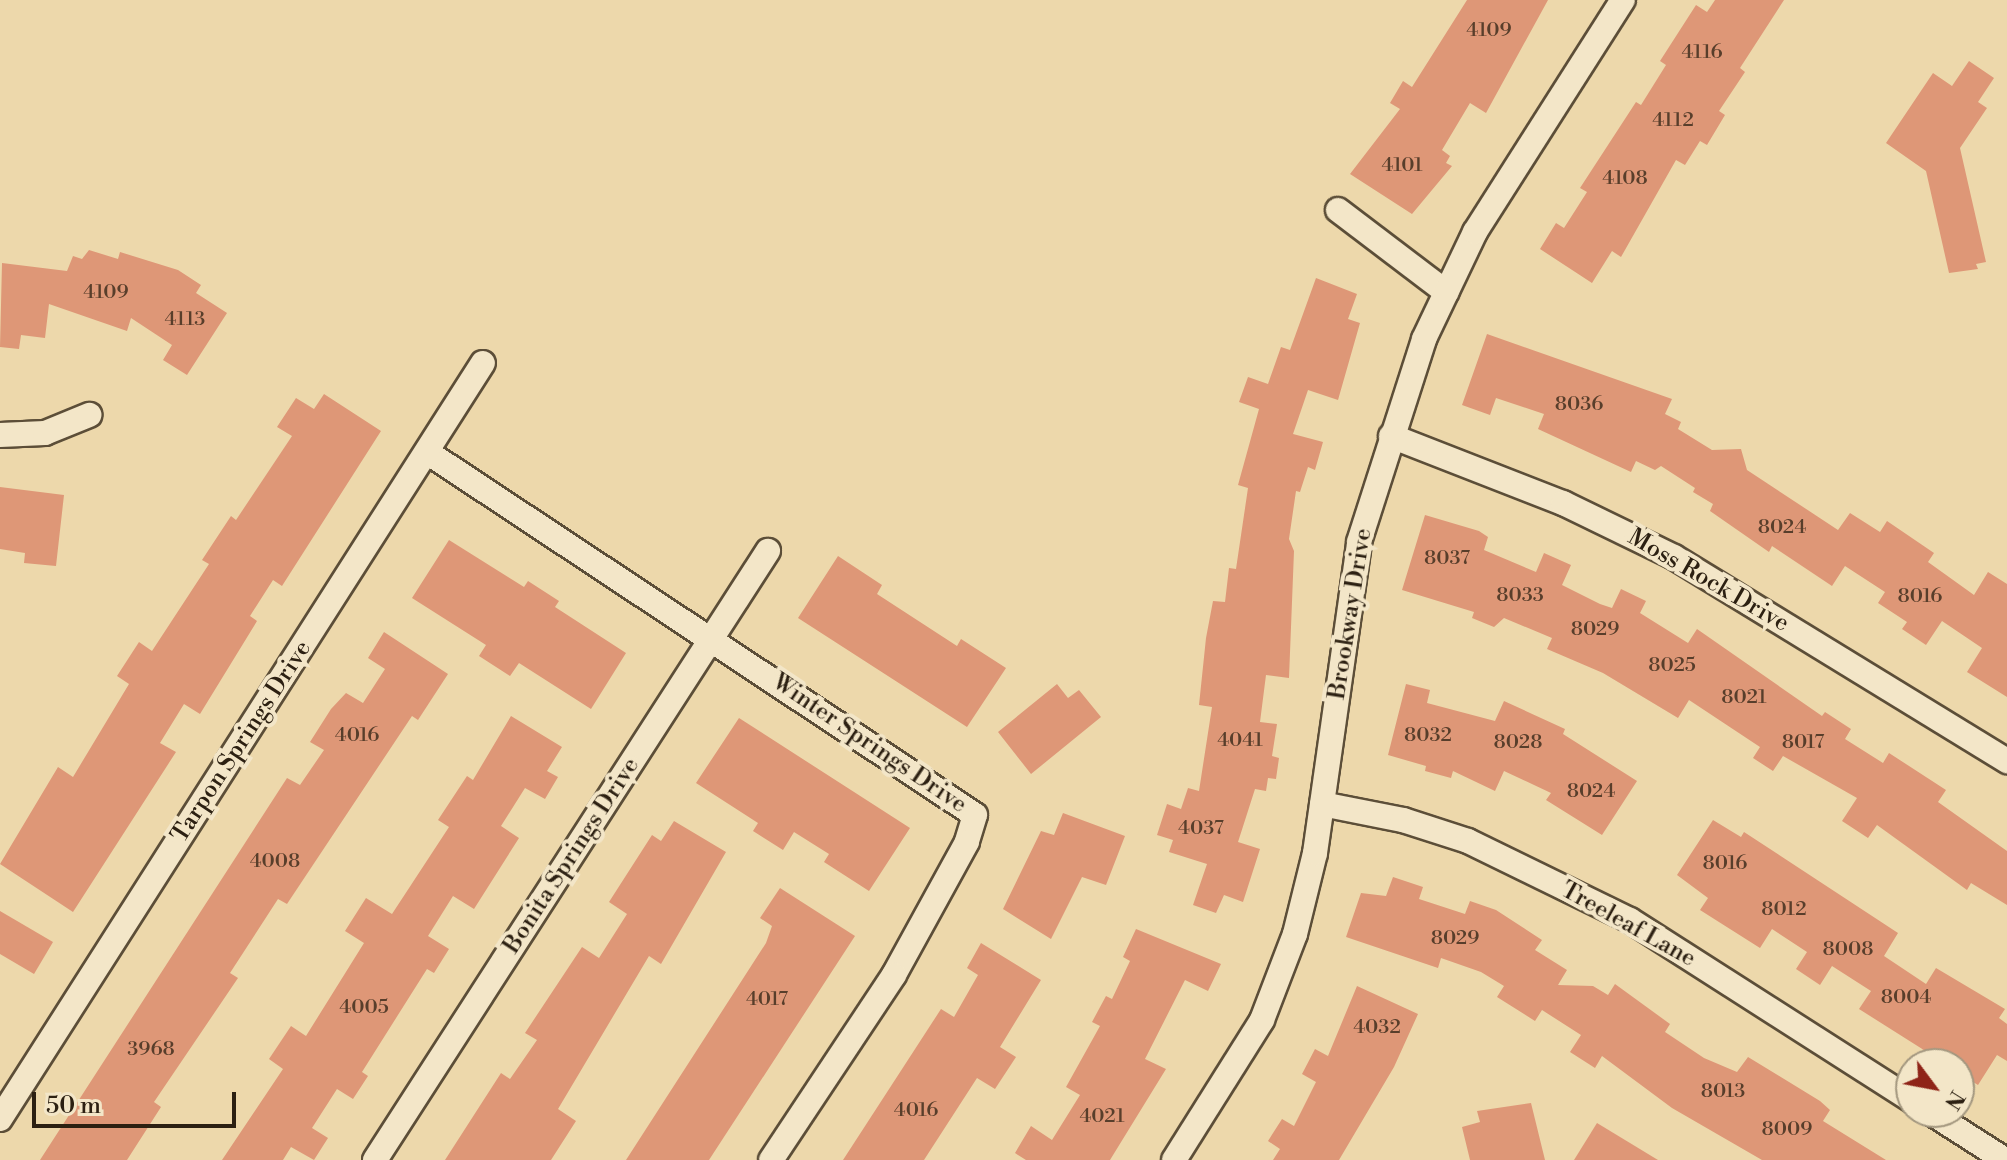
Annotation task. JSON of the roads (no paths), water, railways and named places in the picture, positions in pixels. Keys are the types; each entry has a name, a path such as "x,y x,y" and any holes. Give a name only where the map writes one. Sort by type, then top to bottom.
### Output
{"street":[{"name":"Brookway Drive","path":"1174,1160 1262,1020 1295,934 1322,804 1359,542 1391,436 1446,292 1537,129 1623,0"},
{"path":"1338,210 1446,292"},
{"name":"Tarpon Springs Drive","path":"0,1119 483,363"},
{"path":"0,435 45,433 89,415"},
{"name":"Moss Rock Drive","path":"1391,436 1563,503 1674,557 2007,761"},
{"name":"Winter Springs Drive","path":"427,452 975,815 967,842 894,975 771,1160"},
{"name":"Bonita Springs Drive","path":"375,1160 768,551"},
{"name":"Treeleaf Lane","path":"1322,804 1403,820 1468,841 1630,920 1895,1090"},
{"path":"1958,1128 2004,1155"}]}
